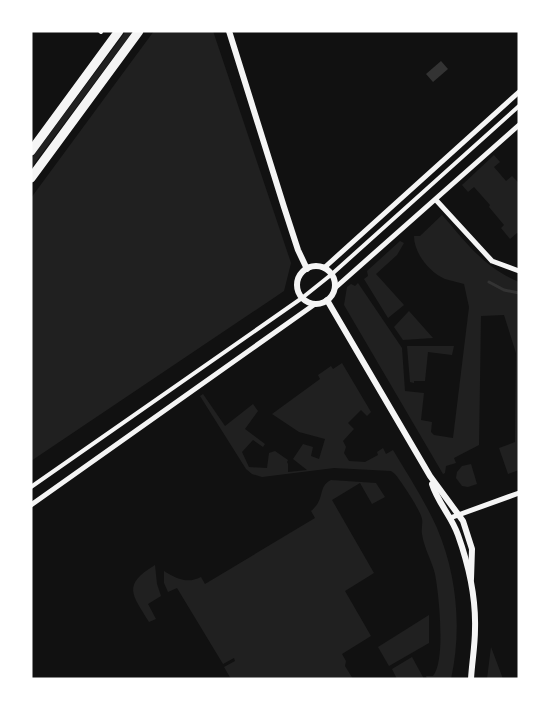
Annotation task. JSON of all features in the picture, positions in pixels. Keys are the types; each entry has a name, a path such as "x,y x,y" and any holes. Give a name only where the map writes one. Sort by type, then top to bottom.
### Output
{"main road":[{"path":"31,151 119,31"},
{"path":"31,178 139,31"}],"street":[{"path":"229,31 298,250 307,269"},
{"path":"324,268 519,92"},
{"path":"31,487 302,298 332,274 519,106"},
{"path":"31,505 315,304 327,300 335,288 519,125"},
{"path":"436,200 492,261 519,271"},
{"path":"315,304 302,298 299,292 298,281 303,272 316,266 324,268 332,274 335,288"},
{"path":"327,300 430,476 459,514 472,549 471,579 475,612 474,651 470,679"},
{"path":"430,476 436,494 458,534 471,579"},
{"path":"450,518 519,493"}],"shaded area":[{"path":"126,31 133,31 31,168 31,159"},
{"path":"154,31 213,31 291,263 284,291 31,461 31,198"},
{"path":"441,61 448,69 433,82 426,74"},
{"path":"494,155 500,162 494,167 506,181 512,176 519,183 519,234 517,233 510,239 501,228 504,225 474,187 468,192 462,185"},
{"path":"442,215 485,262 519,282 519,470 508,474 499,448 515,442 516,353 504,315 481,316 479,445 454,458 456,463 446,466 445,473 443,474 344,305 347,287 351,284 355,286 358,283 402,348 405,391 424,393 421,420 432,422 431,432 434,435 453,438 469,307 464,284 445,279 433,272 423,261 417,249 414,236 420,236"},
{"path":"400,241 404,243 397,255 376,274 404,305 388,318 364,279 368,276 367,271"},
{"path":"409,311 433,338 403,340 394,327"},
{"path":"407,346 454,346 452,355 428,352 425,381 414,381 414,383 410,382"},
{"path":"342,363 371,412 367,416 361,410 348,423 354,429 343,441 346,447 344,453 349,461 365,462 378,455 377,452 383,448 386,454 393,450 427,508 444,546 456,602 456,641 451,679 427,679 426,676 433,676 439,657 440,611 437,584 434,569 423,539 421,515 395,474 391,471 334,468 262,477 252,474 246,469 200,396 203,394 225,426 253,404 258,411 245,429 265,444 263,447 253,440 242,452 249,467 267,468 269,453 275,451 288,460 288,472 307,470 293,459 303,444 313,447 311,456 319,459 325,439 299,432 272,414 320,379 318,375 331,366 333,369"},
{"path":"471,464 477,484 468,487 462,486 456,478 457,472 462,466"},
{"path":"331,480 376,483 385,497 372,504 360,483 332,500 374,573 345,591 371,636 342,654 346,661 345,666 353,679 231,679 224,667 235,661 234,658 223,664 177,588 168,592 164,583 164,571 182,580 201,577 205,584 315,518 311,511 316,507 324,486"},
{"path":"155,565 157,584 161,596 148,604 156,619 149,622 138,604 133,590 138,578"},
{"path":"429,615 429,643 389,666 378,647"},
{"path":"491,647 503,679 487,679"},
{"path":"412,657 424,679 397,679 392,669"}],"waterway":[{"path":"489,282 504,290 519,293"}]}
